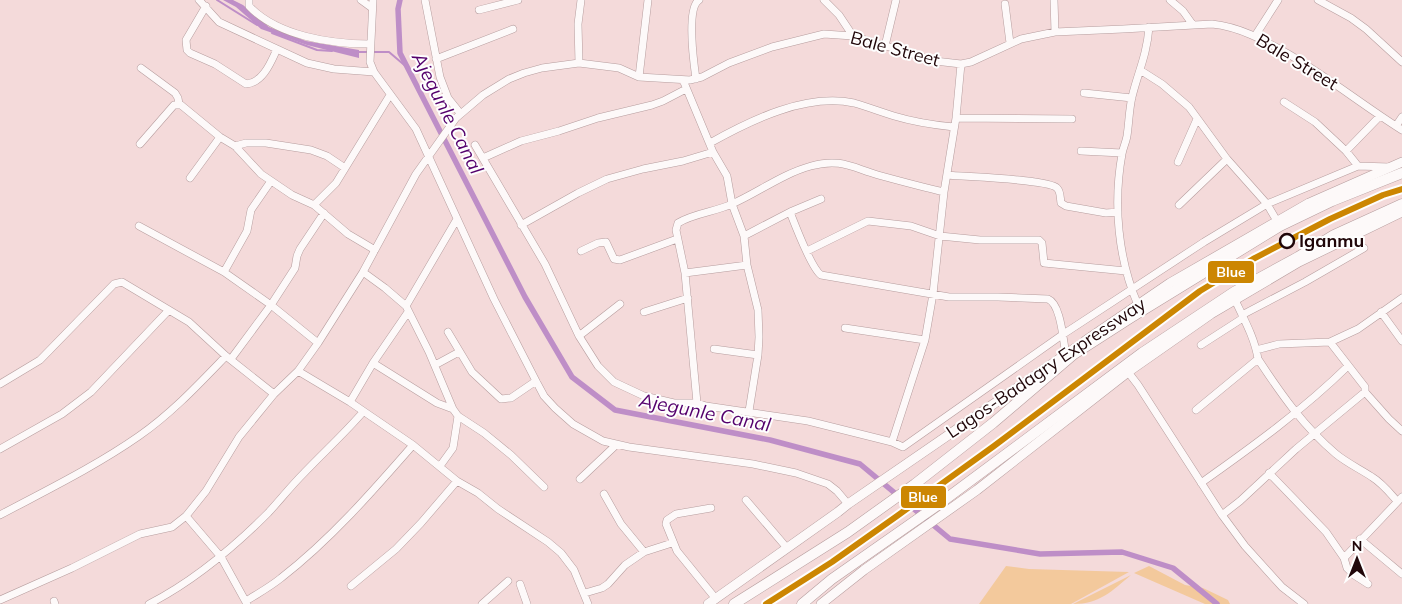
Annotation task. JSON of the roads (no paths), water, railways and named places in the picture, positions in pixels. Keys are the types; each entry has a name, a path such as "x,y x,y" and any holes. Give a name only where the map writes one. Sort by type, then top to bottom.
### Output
{"highway":[{"name":"Lagos-Badagry Expressway","path":"734,604 848,532 915,484 993,423 1074,354 1280,226 1332,201 1402,173"},
{"path":"802,604 832,579 935,507 1142,353 1234,292 1334,235 1402,204"}],"main road":[{"name":"Lagos-Badagry Expressway","path":"712,601 848,504 1170,283 1309,203 1402,162"},
{"path":"821,604 955,506 1128,372 1211,314 1299,262 1402,212"}],"street":[{"path":"199,0 219,22 307,63 325,67 374,72"},
{"path":"249,0 252,10 281,28 323,40 370,47"},
{"path":"361,0 372,4 370,62 374,72 416,129 430,154 457,219 494,299 544,396 573,424 603,441 616,445 753,464 796,473 828,484 848,504"},
{"path":"425,0 440,77 448,98 458,115"},
{"path":"479,10 518,0"},
{"path":"579,63 578,24 580,0"},
{"path":"639,77 648,0"},
{"path":"696,79 692,38 694,5 698,0"},
{"path":"824,0 839,15 853,36"},
{"path":"885,46 896,0"},
{"path":"1054,0 1055,32"},
{"path":"1170,0 1183,11 1193,25"},
{"path":"1255,36 1278,0"},
{"path":"1318,0 1351,18 1401,60"},
{"path":"1005,4 1010,43"},
{"path":"206,6 186,40 187,50 190,53 214,64 246,84 254,82 265,72 277,49"},
{"name":"Bale Street","path":"186,516 206,491 239,437 274,394 298,371 318,343 363,272 407,188 458,115 496,87 524,72 579,63 619,68 639,77 696,79 748,55 824,34 853,36 935,61 961,64 971,62 1010,43 1055,32 1223,25 1255,36 1318,72 1399,128"},
{"path":"1138,305 1126,271 1119,231 1118,212 1122,152 1127,138 1132,98 1148,45 1149,27"},
{"path":"436,60 513,29"},
{"path":"892,442 926,340 934,294 944,192 956,118 961,64"},
{"path":"141,68 175,93 179,104 220,137 235,146 251,164 271,181 292,195 314,205 348,234 375,250"},
{"path":"1140,70 1181,98 1190,107 1228,159 1267,204 1277,221"},
{"path":"683,80 713,152 727,176 732,204 744,236 747,265 758,310 758,355 749,411"},
{"path":"483,158 521,141 664,101 686,89"},
{"path":"1084,93 1132,98"},
{"path":"314,205 326,194 345,168 390,95"},
{"path":"710,143 766,115 820,101 852,103 908,120 954,127"},
{"path":"1284,102 1315,122 1346,151 1358,166"},
{"path":"140,144 170,109 174,105 179,104"},
{"path":"1346,151 1380,116"},
{"path":"1399,128 1402,117"},
{"path":"956,118 1072,119"},
{"path":"1178,162 1197,119"},
{"path":"190,178 220,137"},
{"path":"235,146 246,143 266,143 311,150 327,156 345,168"},
{"path":"475,145 545,264 579,336 598,366 614,382 633,392 656,400 674,403 697,403 835,427 892,442 903,447 916,457"},
{"path":"1082,150 1122,152"},
{"path":"522,225 578,193 607,180 643,169 682,162 713,152"},
{"path":"1179,205 1228,159"},
{"path":"697,403 685,273 677,239 676,226 680,221 732,204 777,179 812,166 832,162 845,163 879,175 944,192"},
{"path":"903,447 1062,334 1267,204 1358,166 1390,167"},
{"path":"947,175 1023,180 1048,184 1057,188 1061,203 1066,206 1106,213 1118,212"},
{"path":"224,272 247,231 251,210 271,181"},
{"path":"744,236 790,212 821,199"},
{"path":"790,212 807,251 818,273 821,275 949,297 1048,299 1055,304 1066,354"},
{"path":"0,515 101,461 140,436 195,389 228,357 271,305 295,268 300,249 324,213"},
{"path":"350,402 407,309 457,219"},
{"path":"807,251 868,220 911,226 940,236 980,240 1039,240 1042,243 1044,263 1126,271"},
{"path":"139,226 224,272 271,305 318,343"},
{"path":"581,252 598,243 606,242 614,259 620,260 677,239"},
{"path":"1201,345 1243,316 1364,248"},
{"path":"685,273 747,265"},
{"path":"363,272 385,288 407,309 435,365 453,409 458,416 484,433 544,487"},
{"path":"0,384 40,360 117,282 126,284 189,322 274,394"},
{"path":"644,312 688,298"},
{"path":"1256,350 1279,344 1330,342 1358,329 1402,298"},
{"path":"1235,300 1243,316 1258,360 1294,412 1314,435 1338,455 1374,478 1399,499 1344,558"},
{"path":"579,336 620,304"},
{"path":"0,448 62,414 91,392 168,310"},
{"path":"1381,312 1402,342"},
{"path":"845,328 926,340"},
{"path":"448,332 476,378 501,399 511,398 536,381"},
{"path":"1330,342 1366,388 1365,392 1389,419 1402,430"},
{"path":"714,349 758,355"},
{"path":"435,365 459,352"},
{"path":"1196,410 1258,360"},
{"path":"373,363 437,403 453,409"},
{"path":"1201,483 1267,435 1326,388 1348,366"},
{"path":"298,371 350,402 413,445 457,481 478,493 498,509 548,542 568,562 585,594 588,604"},
{"path":"1128,372 1222,515 1245,546 1282,587 1304,604"},
{"path":"1222,515 1365,392"},
{"path":"149,604 197,576 221,557 267,514 363,412"},
{"path":"440,466 453,448 458,416"},
{"path":"0,600 72,568 140,534 172,527 186,516 221,557 246,602 279,580 311,553 375,489 413,445"},
{"path":"580,479 616,445"},
{"path":"1269,473 1326,532 1354,575 1368,584"},
{"path":"351,586 396,549 457,481"},
{"path":"604,494 621,524 644,552"},
{"path":"746,500 787,548"},
{"path":"712,508 676,514 666,524 672,542 712,601"},
{"path":"1360,539 1402,574"},
{"path":"585,594 608,584 625,565 644,552 672,542"},
{"path":"482,604 508,581"},
{"path":"520,584 527,604"}],"waterway":[{"path":"217,0 257,25"},
{"name":"Ajegunle Canal","path":"400,0 398,9 400,53 525,297 572,377 615,410 770,440 860,464 950,539 1040,554 1122,552 1173,568 1217,604"},
{"path":"272,33 317,50 332,51"},
{"path":"357,52 389,52 409,69"}],"place":[{"name":"Iganmu","path":"1287,241"}]}
